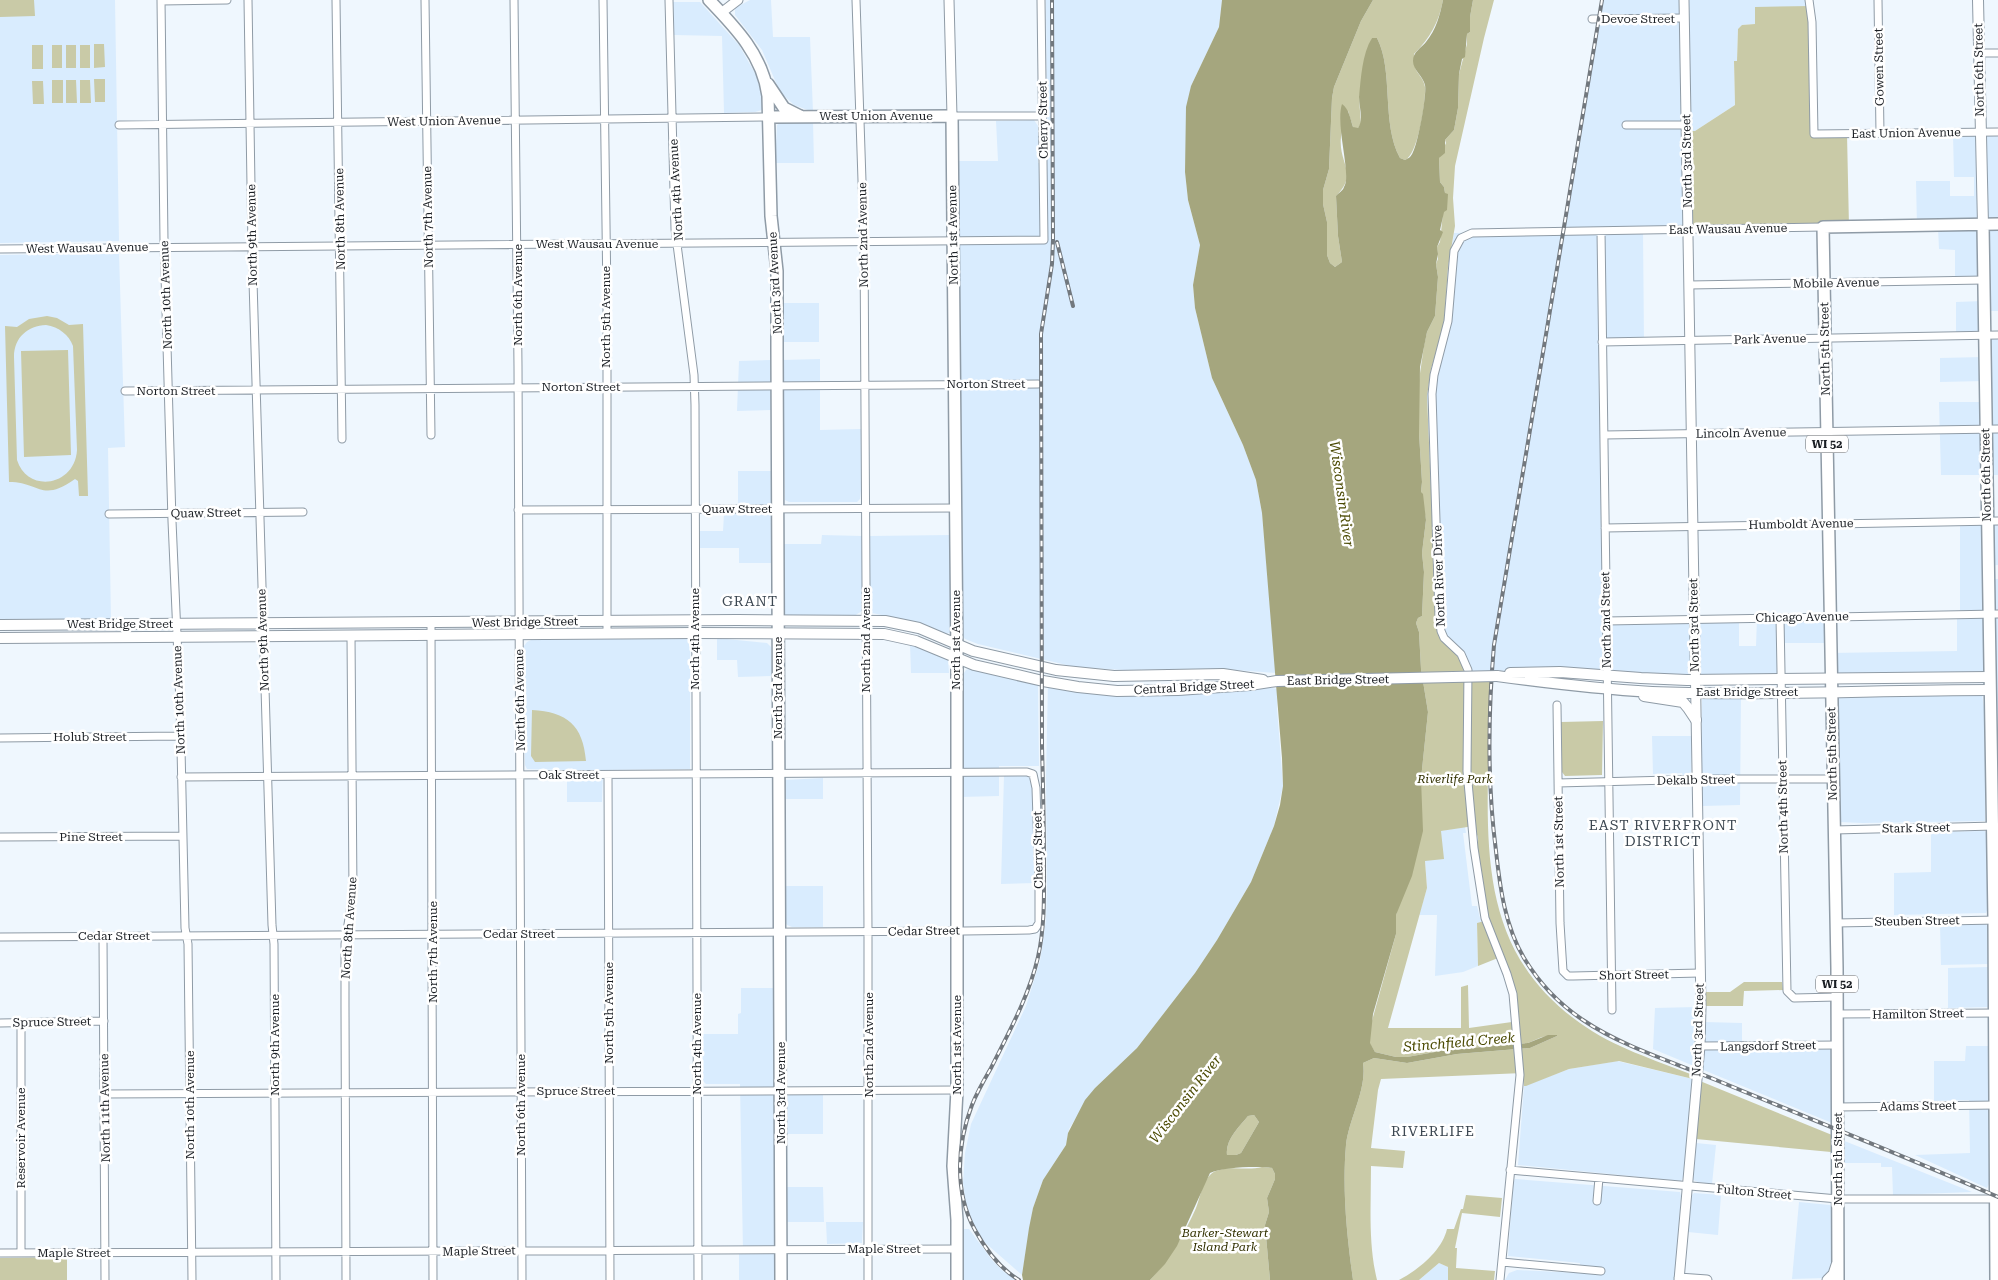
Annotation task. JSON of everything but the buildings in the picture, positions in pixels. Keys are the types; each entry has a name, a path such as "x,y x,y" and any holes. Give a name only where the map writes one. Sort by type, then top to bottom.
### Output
{"main road":[{"path":"709,0 752,51 761,66 766,80 784,108 801,117"},
{"name":"North 6th Street","path":"1978,0 1985,429 1992,521 1997,1013 1996,1280"},
{"name":"North 3rd Avenue","path":"766,80 769,117 771,216 776,271 781,1280"},
{"name":"West Union Avenue","path":"769,117 952,116"},
{"name":"North 1st Avenue","path":"952,116 957,659 957,1090 954,1172 957,1280"},
{"name":"East Wausau Avenue","path":"1823,227 1998,224"},
{"path":"1823,252 1825,237 1832,231 1908,226"},
{"path":"1948,226 1972,227 1977,232 1980,271 1984,280"},
{"name":"North 5th Street","path":"1823,227 1836,923 1838,1280"},
{"name":"West Bridge Street","path":"0,625 695,620 893,622 908,625 956,645 1043,668"},
{"name":"West Bridge Street","path":"0,638 695,633 866,634 900,636 957,659 1042,681"},
{"name":"Central Bridge Street","path":"1043,668 1114,676 1223,674 1269,681"},
{"name":"East Bridge Street","path":"1497,676 1515,672 1542,672 1695,680 1994,677"},
{"name":"East Bridge Street","path":"1269,681 1497,676 1610,689 1696,692 1994,689"},
{"name":"Central Bridge Street","path":"1042,681 1078,687 1129,691 1250,685 1269,681"},
{"path":"1610,689 1660,700 1680,701 1686,705 1696,720"}],"street":[{"path":"160,0 227,0"},
{"name":"North 10th Avenue","path":"160,0 164,248 185,928 187,936 192,1280"},
{"name":"North 9th Avenue","path":"248,0 259,513 273,935 276,1280"},
{"name":"North 8th Avenue","path":"336,0 342,439"},
{"name":"North 7th Avenue","path":"425,0 430,435"},
{"name":"North 6th Avenue","path":"514,0 518,387 522,1280"},
{"name":"North 5th Avenue","path":"602,0 606,244 608,634"},
{"name":"North 4th Avenue","path":"669,0 675,229 694,386 698,1280"},
{"path":"721,13 738,0"},
{"name":"North 2nd Avenue","path":"856,0 864,241 869,1090 868,1280"},
{"name":"North 1st Avenue","path":"949,0 952,116"},
{"name":"Cherry Street","path":"1041,0 1044,240"},
{"name":"North 3rd Street","path":"1679,1279 1700,1046 1684,0"},
{"name":"East Union Avenue","path":"1809,0 1812,22 1814,134 1998,132"},
{"name":"Gowen Street","path":"1878,0 1880,133"},
{"name":"Devoe Street","path":"1592,19 1684,18"},
{"path":"1978,53 1998,53"},
{"path":"952,116 1043,116"},
{"name":"West Union Avenue","path":"119,125 769,117"},
{"path":"1626,125 1687,125"},
{"name":"East Wausau Avenue","path":"1460,239 1472,233 1823,227"},
{"name":"North 2nd Street","path":"1601,231 1606,676 1610,689 1608,782 1612,1010"},
{"name":"North River Drive","path":"1460,239 1453,253 1450,307 1434,376 1432,394 1440,625 1444,638 1460,654 1468,670 1467,771 1477,876 1487,925 1510,982 1517,1035 1520,1075 1510,1170"},
{"name":"West Wausau Avenue","path":"0,249 1044,240"},
{"name":"Mobile Avenue","path":"1689,285 1984,280"},
{"name":"Park Avenue","path":"1602,342 1998,335"},
{"name":"Norton Street","path":"125,391 1038,384"},
{"name":"Lincoln Avenue","path":"1604,435 1998,429"},
{"name":"Quaw Street","path":"518,510 956,508"},
{"name":"Quaw Street","path":"109,514 303,512"},
{"name":"Humboldt Avenue","path":"1605,528 1992,521"},
{"name":"Chicago Avenue","path":"1606,621 1993,614"},
{"name":"North 4th Street","path":"1780,618 1787,991 1794,998 1837,997"},
{"name":"North 7th Avenue","path":"431,623 434,1092 433,1280"},
{"name":"North 8th Avenue","path":"346,1280 345,1094 347,935 353,892 352,636"},
{"name":"North 1st Street","path":"1557,706 1561,967 1568,976"},
{"name":"Holub Street","path":"0,738 180,736"},
{"name":"Oak Street","path":"181,777 956,772 1026,772 1033,774"},
{"name":"Cherry Street","path":"1033,774 1036,788 1039,854 1038,927"},
{"name":"North 5th Avenue","path":"608,775 610,1280"},
{"name":"Dekalb Street","path":"1558,783 1697,779 1833,779"},
{"name":"Stark Street","path":"1834,830 1995,826"},
{"name":"Pine Street","path":"0,837 183,836"},
{"name":"Steuben Street","path":"1836,923 1996,920"},
{"name":"Cedar Street","path":"0,937 868,932 1029,930 1038,927"},
{"name":"North 11th Avenue","path":"103,936 106,1280"},
{"name":"Short Street","path":"1568,976 1700,973"},
{"name":"Hamilton Street","path":"1837,1014 1997,1013"},
{"name":"Reservoir Avenue","path":"21,1022 21,1253"},
{"name":"Spruce Street","path":"0,1023 104,1022"},
{"name":"Langsdorf Street","path":"1700,1046 1837,1045"},
{"name":"Spruce Street","path":"104,1094 957,1090"},
{"name":"Adams Street","path":"1838,1107 1997,1105"},
{"path":"1500,1280 1510,1170"},
{"name":"Fulton Street","path":"1510,1170 1838,1199 1997,1199"},
{"path":"1597,1201 1599,1178"},
{"name":"Maple Street","path":"0,1253 957,1249"},
{"path":"1828,1280 1833,1274 1838,1260"},
{"path":"1502,1262 1601,1271"},
{"path":"1679,1279 1707,1280"}],"shaded area":[{"path":"0,0 115,0 119,241 0,243"},
{"path":"750,0 771,0 773,37 810,37 813,112 794,105 780,92 762,50 735,15 735,8"},
{"path":"1046,0 1222,0 1219,27 1191,86 1185,172 1188,200 1200,245 1193,285 1195,308 1212,378 1243,445 1256,480 1262,513 1276,673 1222,669 1123,670 1075,667 978,644 965,639 961,633 957,161 998,161 996,121 1034,120 1038,126 1038,163 1047,163"},
{"path":"1602,0 1809,0 1811,6 1755,24 1743,25 1738,29 1737,61 1734,61 1735,105 1695,131 1687,131 1689,230 1643,231 1644,341 1602,341 1605,620 1739,618 1739,646 1756,646 1757,618 1830,617 1830,643 1781,643 1781,680 1464,672 1455,653 1443,641 1437,630 1437,594 1434,579 1427,396 1431,369 1444,319 1448,267 1454,233 1562,231"},
{"path":"673,2 700,2 739,45 756,75 763,100 764,107 762,110 724,113 722,36 674,35"},
{"path":"813,122 814,163 775,163 777,125 780,123"},
{"path":"1998,133 1998,311 1983,311 1983,334 1998,334 1998,475 1941,475 1939,402 1984,402 1984,381 1940,382 1940,358 1983,357 1983,335 1956,335 1956,302 1983,301 1983,280 1955,280 1955,250 1939,249 1938,227 1917,227 1916,181 1950,181 1950,196 1974,196 1974,177 1954,177 1953,134"},
{"path":"119,253 125,447 108,448 111,620 0,621 0,255"},
{"path":"781,303 819,303 819,342 782,342"},
{"path":"820,359 820,430 861,429 861,490 860,499 857,502 789,502 785,500 782,360"},
{"path":"771,360 772,410 737,411 739,361"},
{"path":"738,471 771,471 772,563 739,563 739,548 700,548 700,531 723,531 724,514 738,514"},
{"path":"1960,522 1998,522 1998,565 1987,566 1987,579 1998,579 1998,774 1996,686 1989,677 1831,680 1830,653 1957,651 1957,619 1960,610"},
{"path":"822,535 862,536 862,611 854,616 787,616 784,614 783,544 821,544"},
{"path":"950,535 950,633 944,634 916,622 872,613 870,609 870,536"},
{"path":"717,638 767,643 771,647 772,676 738,677 737,660 717,660"},
{"path":"688,639 690,645 690,769 603,770 602,802 567,802 567,770 527,769 525,765 524,646 527,642 531,640"},
{"path":"910,643 948,660 949,673 911,673"},
{"path":"971,668 1038,683 1039,766 999,766 999,796 960,797 962,676 966,670"},
{"path":"1048,682 1078,687 1250,685 1278,689 1277,708 1283,786 1274,826 1251,882 1217,940 1195,973 1137,1048 1095,1088 1069,1129 1066,1145 1043,1180 1033,1208 1022,1275 982,1240 972,1222 966,1204 963,1183 965,1153 971,1124 1026,1006 1040,961 1046,920 1047,889 1046,776"},
{"path":"1982,695 1985,713 1985,821 1839,822 1838,697"},
{"path":"1741,696 1740,805 1702,806 1702,700 1705,697"},
{"path":"1652,736 1692,736 1691,774 1683,776 1682,773 1653,774"},
{"path":"1004,775 1027,775 1032,781 1036,883 1001,884"},
{"path":"823,778 823,799 784,799 785,780"},
{"path":"1465,827 1466,833 1463,833 1472,906 1477,906 1481,922 1477,923 1478,966 1463,972 1435,976 1437,915 1419,915 1427,888 1425,860 1441,831"},
{"path":"1985,831 1987,836 1988,908 1986,913 1894,915 1894,873 1931,872 1931,832"},
{"path":"785,886 823,886 823,927 792,927 787,925 785,922"},
{"path":"1986,924 1988,928 1989,964 1941,965 1940,925"},
{"path":"1989,967 1988,1007 1948,1008 1948,968"},
{"path":"741,988 774,988 775,1280 739,1280 739,1253 743,1252 740,1084 706,1084 703,1081 702,1034 738,1034 738,1014 741,1013"},
{"path":"1696,1007 1694,1066 1653,1049 1655,1008"},
{"path":"1704,1022 1742,1023 1742,1047 1832,1048 1832,1123 1701,1069"},
{"path":"1966,1046 1990,1046 1990,1182 1987,1188 1915,1155 1970,1153 1969,1100 1934,1101 1934,1061 1965,1061"},
{"path":"1617,1061 1693,1079 1684,1175 1681,1181 1518,1165 1524,1086 1569,1069"},
{"path":"790,1094 823,1094 823,1134 786,1134 785,1099"},
{"path":"1842,1140 1972,1192 1893,1195 1892,1167 1881,1167 1881,1163 1842,1163"},
{"path":"1696,1143 1716,1145 1712,1184 1693,1180"},
{"path":"1515,1179 1680,1192 1675,1280 1505,1280 1509,1273 1517,1270 1579,1273 1580,1263 1508,1256 1513,1183"},
{"path":"786,1187 823,1187 824,1222 786,1222"},
{"path":"1694,1193 1721,1195 1718,1235 1688,1232 1691,1196"},
{"path":"1799,1202 1832,1206 1832,1266 1825,1278 1792,1279"},
{"path":"826,1222 863,1222 862,1243 827,1244"},
{"path":"962,1229 969,1229 992,1260 1004,1272 1018,1280 962,1280"},
{"path":"1439,1263 1448,1267 1448,1280 1419,1280"}],"green space":[{"path":"0,0 34,0 35,16 0,17"},
{"path":"1373,0 1443,0 1433,29 1414,54 1415,68 1424,82 1425,94 1423,115 1414,148 1410,156 1405,160 1400,158 1394,144 1382,51 1377,38 1372,38 1359,98 1361,124 1358,128 1355,129 1353,127 1348,111 1341,134 1342,154 1347,174 1343,188 1336,196 1338,236 1342,262 1335,267 1330,263 1327,255 1327,222 1323,204 1323,190 1329,169 1332,98 1334,87 1361,21"},
{"name":"Riverlife Park","path":"1473,0 1494,0 1455,166 1453,198 1455,226 1448,267 1443,328 1431,369 1427,396 1437,630 1460,660 1464,672 1491,672 1488,774 1489,846 1493,880 1500,912 1511,943 1528,971 1550,998 1580,1023 1620,1046 1693,1075 1693,1079 1619,1061 1569,1069 1526,1086 1524,1086 1523,1073 1381,1079 1371,1148 1405,1151 1403,1168 1371,1166 1371,1238 1377,1280 1353,1280 1346,1213 1345,1162 1348,1135 1364,1073 1363,1063 1374,1058 1407,1063 1457,1054 1530,1048 1557,1036 1542,1037 1528,1043 1446,1050 1407,1057 1396,1057 1375,1052 1370,1044 1370,1028 1396,934 1396,915 1421,797 1428,712 1421,669 1419,632 1416,623 1418,618 1422,616 1424,572 1422,553 1426,520 1421,492 1419,380 1427,332 1435,316 1438,277 1436,264 1438,259 1437,247 1440,242 1445,193 1444,187 1440,182 1439,158 1446,143 1445,140 1454,130 1458,108 1459,74 1467,44 1467,34 1470,32","holes":["1474,826 1478,837 1477,846 1488,920 1477,923 1478,966 1503,956 1513,982 1519,1021 1469,1028 1468,985 1461,987 1461,1028 1388,1028 1427,888 1425,861 1444,859 1441,831"]},
{"path":"1811,6 1814,135 1847,134 1849,227 1689,230 1687,131 1695,131 1735,105 1734,61 1737,61 1738,29 1742,25 1755,24 1755,7"},
{"path":"94,44 104,44 105,67 94,68"},
{"path":"32,45 43,45 43,69 32,69"},
{"path":"52,45 62,45 62,68 52,68"},
{"path":"66,45 76,45 76,68 66,68"},
{"path":"80,45 90,45 90,68 80,68"},
{"path":"94,79 105,79 105,102 95,102"},
{"path":"52,80 63,80 63,103 52,103"},
{"path":"66,80 76,80 77,103 66,103"},
{"path":"80,80 90,80 91,103 80,103"},
{"path":"32,81 43,81 44,104 33,104"},
{"path":"47,316 57,318 69,325 83,324 88,496 79,496 78,481 75,479 55,490 9,482 5,326 17,327 29,319","holes":["46,325 63,332 73,346 77,450 74,462 68,472 60,478 40,481 31,478 23,471 17,460 14,357 19,338 28,330"]},
{"path":"68,350 71,455 24,457 21,351"},
{"path":"532,710 555,714 571,723 581,738 586,761 535,762 531,756"},
{"path":"1603,721 1602,775 1565,776 1562,772 1561,722"},
{"path":"1744,982 1782,982 1783,990 1744,991 1743,1006 1705,1006 1704,992 1730,992"},
{"path":"1700,1081 1832,1135 1831,1152 1696,1139"},
{"path":"1254,1115 1259,1122 1241,1153 1227,1155 1228,1144 1233,1134 1248,1116"},
{"name":"Barker-Stewart Island Park","path":"1272,1168 1275,1174 1275,1179 1267,1198 1269,1212 1265,1225 1270,1280 1150,1280 1164,1264 1182,1236 1196,1208 1208,1177 1221,1169"},
{"path":"1466,1195 1502,1198 1500,1217 1462,1213 1455,1248 1457,1248 1456,1268 1495,1271 1494,1280 1448,1280 1448,1267 1439,1263 1419,1280 1399,1280 1414,1271 1435,1252 1447,1229 1454,1229 1461,1209 1463,1209"},
{"path":"67,1257 67,1280 0,1280 0,1258"}],"water":[{"name":"Wisconsin River","path":"1222,0 1373,0 1361,21 1334,87 1332,98 1329,169 1323,190 1323,204 1327,222 1327,255 1330,263 1335,267 1342,262 1338,236 1336,196 1346,181 1340,113 1342,104 1348,111 1353,127 1358,128 1361,117 1359,97 1361,74 1364,59 1372,38 1377,38 1382,51 1394,144 1400,158 1405,160 1411,156 1415,147 1425,98 1425,85 1413,64 1414,55 1426,42 1435,27 1443,0 1473,0 1470,32 1467,34 1465,57 1462,59 1459,74 1458,108 1454,130 1445,140 1445,153 1439,158 1440,182 1444,187 1445,193 1448,194 1447,210 1444,212 1440,230 1443,232 1437,247 1436,264 1438,277 1435,316 1427,332 1420,367 1419,433 1421,492 1423,494 1426,520 1422,553 1424,572 1422,616 1418,618 1416,623 1419,632 1421,669 1428,712 1421,779 1423,831 1412,876 1396,915 1396,934 1373,1014 1370,1043 1375,1052 1396,1057 1407,1057 1446,1050 1528,1043 1548,1035 1557,1036 1530,1048 1457,1054 1407,1063 1374,1058 1363,1063 1364,1073 1348,1135 1345,1162 1346,1213 1353,1280 1270,1280 1265,1225 1269,1212 1267,1198 1275,1179 1275,1174 1272,1168 1258,1167 1232,1168 1210,1173 1177,1246 1165,1264 1150,1280 1023,1280 1022,1275 1033,1208 1043,1180 1066,1145 1068,1133 1085,1100 1137,1048 1195,973 1217,940 1251,882 1274,826 1283,786 1262,513 1256,480 1243,445 1212,378 1195,308 1193,285 1200,245 1188,200 1185,172 1186,107 1191,86 1219,27","holes":["1254,1115 1259,1122 1241,1153 1227,1155 1230,1139 1248,1116"]}],"railway":[{"path":"1019,1280 1005,1270 994,1258 975,1230 964,1200 960,1168 963,1136 972,1105 1024,1000 1038,957 1043,922 1041,334 1052,264 1053,240 1052,0"},
{"path":"1602,0 1494,645 1490,722 1491,799 1499,879 1512,933 1530,967 1558,1000 1583,1020 1614,1038 1998,1197"},
{"path":"1057,242 1073,306"}],"district":[{"name":"GRANT","path":"750,601"},
{"name":"EAST RIVERFRONT DISTRICT","path":"1663,834"},
{"name":"RIVERLIFE","path":"1433,1131"}],"water label":[{"name":"Stinchfield Creek","path":"1459,1042"}]}
